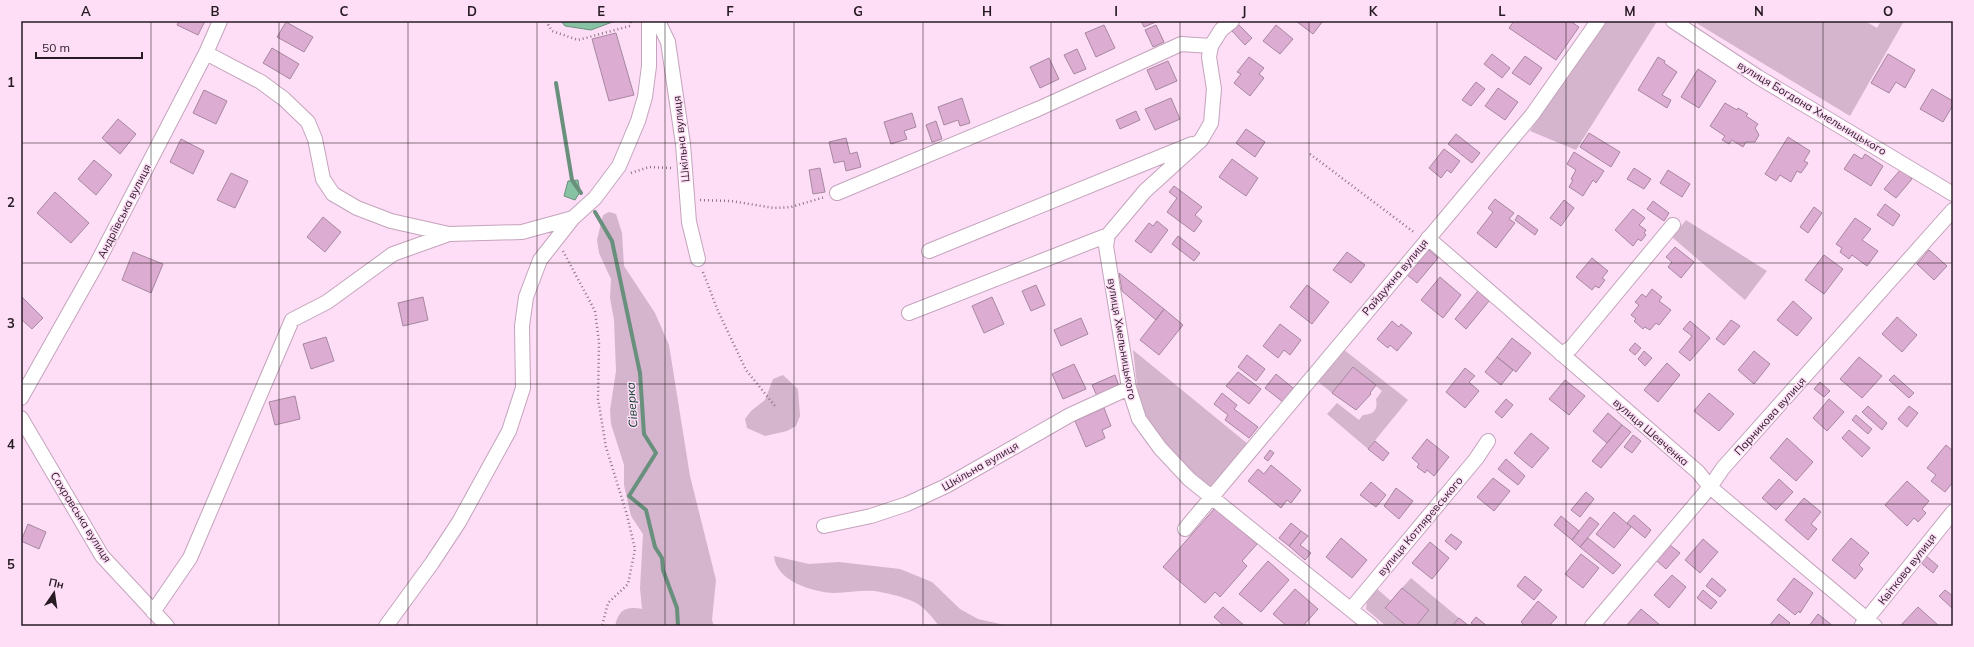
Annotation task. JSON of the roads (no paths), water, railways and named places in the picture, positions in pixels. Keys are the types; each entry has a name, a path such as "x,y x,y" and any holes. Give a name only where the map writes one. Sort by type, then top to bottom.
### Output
{"street":[{"name":"Андріївська вулиця","path":"21,398 96,264 206,53 220,21"},
{"path":"386,626 432,563 459,522 510,431 522,388 522,326 526,297 540,260 573,218 595,198 619,166 638,121 646,97 649,66 649,21"},
{"name":"Шкільна вулиця","path":"658,21 668,42 683,144 689,222 698,259"},
{"path":"909,313 1108,235 1145,191 1201,140 1212,123 1214,89 1209,57 1211,46 1221,30 1232,21"},
{"name":"Райдужна вулиця","path":"1185,529 1426,239 1532,115 1598,21"},
{"name":"вулиця Богдана Хмельницького","path":"1673,21 1758,77 1953,194"},
{"path":"837,192 1038,109 1181,44 1211,46"},
{"path":"206,53 261,82 284,99 308,122 315,139 322,179 333,194 357,208 391,221 449,234 522,232 573,218"},
{"path":"929,251 1201,140"},
{"name":"Парникова вулиця","path":"1592,626 1710,487 1723,468 1952,214"},
{"path":"1561,354 1571,348 1673,225"},
{"path":"153,612 190,558 292,320 327,302 393,254 449,234"},
{"name":"вулиця Хмельницького","path":"1108,235 1106,246 1129,388 1139,419 1160,448 1189,479 1371,626"},
{"name":"вулиця Шевченка","path":"1426,239 1698,472 1710,487 1868,624"},
{"name":"Шкільна вулиця","path":"824,526 871,516 907,504 946,486 1070,415 1129,388"},
{"name":"Сахравська вулиця","path":"21,418 102,556 167,626"},
{"name":"вулиця Котляревського","path":"1351,610 1476,459 1488,442"},
{"name":"Квіткова вулиця","path":"1868,624 1953,512"}],"waterway":[{"name":"Сіверка","path":"556,83 572,180 581,193"},
{"name":"Сіверка","path":"595,212 612,241 640,373 644,434 656,453 629,496 646,510 655,547 662,558 663,570 677,608 678,626"}]}
